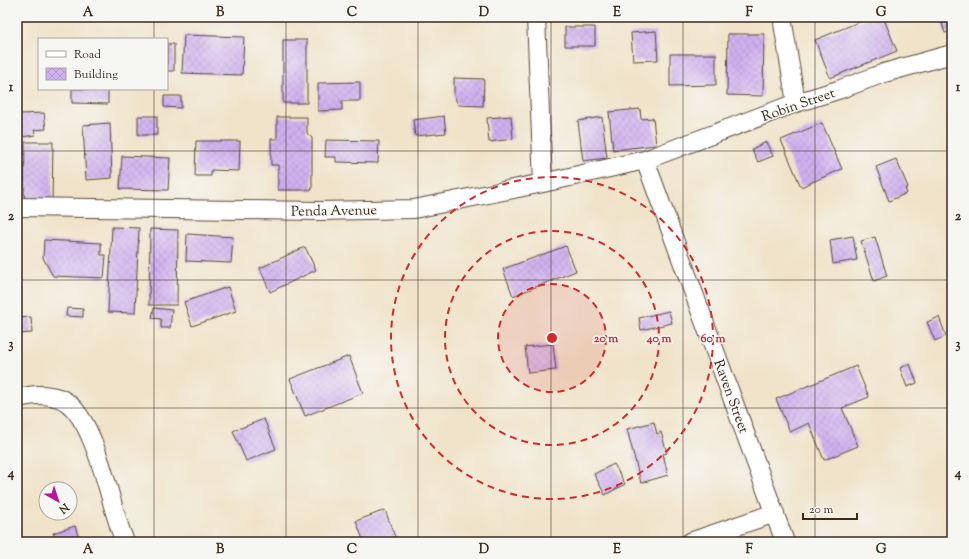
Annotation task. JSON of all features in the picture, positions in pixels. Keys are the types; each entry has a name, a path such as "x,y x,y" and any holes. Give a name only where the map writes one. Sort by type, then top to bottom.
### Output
{"street":[{"path":"536,17 543,183"},
{"path":"782,17 796,103"},
{"name":"Robin Street","path":"646,160 796,103 884,73 952,54"},
{"name":"Penda Avenue","path":"17,207 320,211 414,209 543,183 646,160"},
{"name":"Raven Street","path":"646,160 785,542"},
{"path":"17,398 40,394 60,398 76,410 91,435 105,475 125,542"},
{"path":"690,542 775,513"}],"building":[{"path":"871,17 883,17 897,51 830,78 815,40"},
{"path":"940,17 952,17 952,31 945,33"},
{"path":"565,27 595,27 595,46 565,46"},
{"path":"656,31 658,60 633,61 631,33"},
{"path":"728,34 764,34 763,96 727,95"},
{"path":"184,35 244,37 242,75 182,73"},
{"path":"283,40 307,40 307,103 283,103"},
{"path":"168,44 174,44 174,71 168,71"},
{"path":"670,54 716,54 716,85 670,86"},
{"path":"454,78 484,79 483,106 458,105 454,95"},
{"path":"360,82 360,101 342,101 342,110 318,111 318,83"},
{"path":"72,90 108,90 108,104 72,103"},
{"path":"164,96 181,96 181,108 164,107"},
{"path":"640,109 641,119 653,118 656,145 613,150 609,112"},
{"path":"44,113 46,129 34,130 35,135 22,137 20,114"},
{"path":"138,116 157,116 157,135 138,135"},
{"path":"444,116 446,133 415,136 413,120"},
{"path":"511,116 513,139 489,142 487,118"},
{"path":"277,117 307,117 307,133 312,138 312,190 278,190 278,165 271,165 271,139 277,139"},
{"path":"602,117 607,158 583,161 578,121"},
{"path":"110,123 112,178 86,180 83,125"},
{"path":"822,123 842,169 801,187 781,140"},
{"path":"326,140 379,141 378,163 336,162 336,157 325,157"},
{"path":"196,141 240,141 239,171 211,170 211,176 195,176"},
{"path":"25,142 53,142 52,202 29,202 24,196"},
{"path":"766,142 773,156 758,162 752,149"},
{"path":"122,156 170,158 168,190 120,189"},
{"path":"896,159 908,187 905,189 907,193 889,201 876,167"},
{"path":"112,227 139,228 135,313 108,312"},
{"path":"150,229 178,230 177,305 149,305"},
{"path":"187,234 233,237 231,263 186,261"},
{"path":"853,236 857,260 833,264 830,240"},
{"path":"875,237 887,276 874,281 861,241"},
{"path":"44,240 101,243 101,255 106,255 104,278 53,276 43,258"},
{"path":"566,246 576,271 513,296 503,269"},
{"path":"305,247 316,270 270,292 260,268"},
{"path":"228,287 236,311 192,326 184,302"},
{"path":"67,308 83,309 83,317 66,316"},
{"path":"154,308 172,310 170,328 161,328 161,319 152,318"},
{"path":"669,311 672,323 641,330 639,318"},
{"path":"31,317 32,333 17,334 17,318"},
{"path":"939,317 946,336 935,341 927,322"},
{"path":"553,344 556,370 528,373 525,347"},
{"path":"349,356 363,393 305,416 290,379"},
{"path":"910,364 917,383 907,387 900,368"},
{"path":"856,366 869,397 842,408 858,446 824,460 809,423 790,432 776,399"},
{"path":"264,419 276,449 246,461 233,431"},
{"path":"654,422 657,434 661,432 667,453 663,454 668,475 641,483 627,429"},
{"path":"614,464 625,484 605,495 594,474"},
{"path":"385,510 397,542 364,542 356,521"},
{"path":"75,526 80,542 56,542 53,533"}]}
